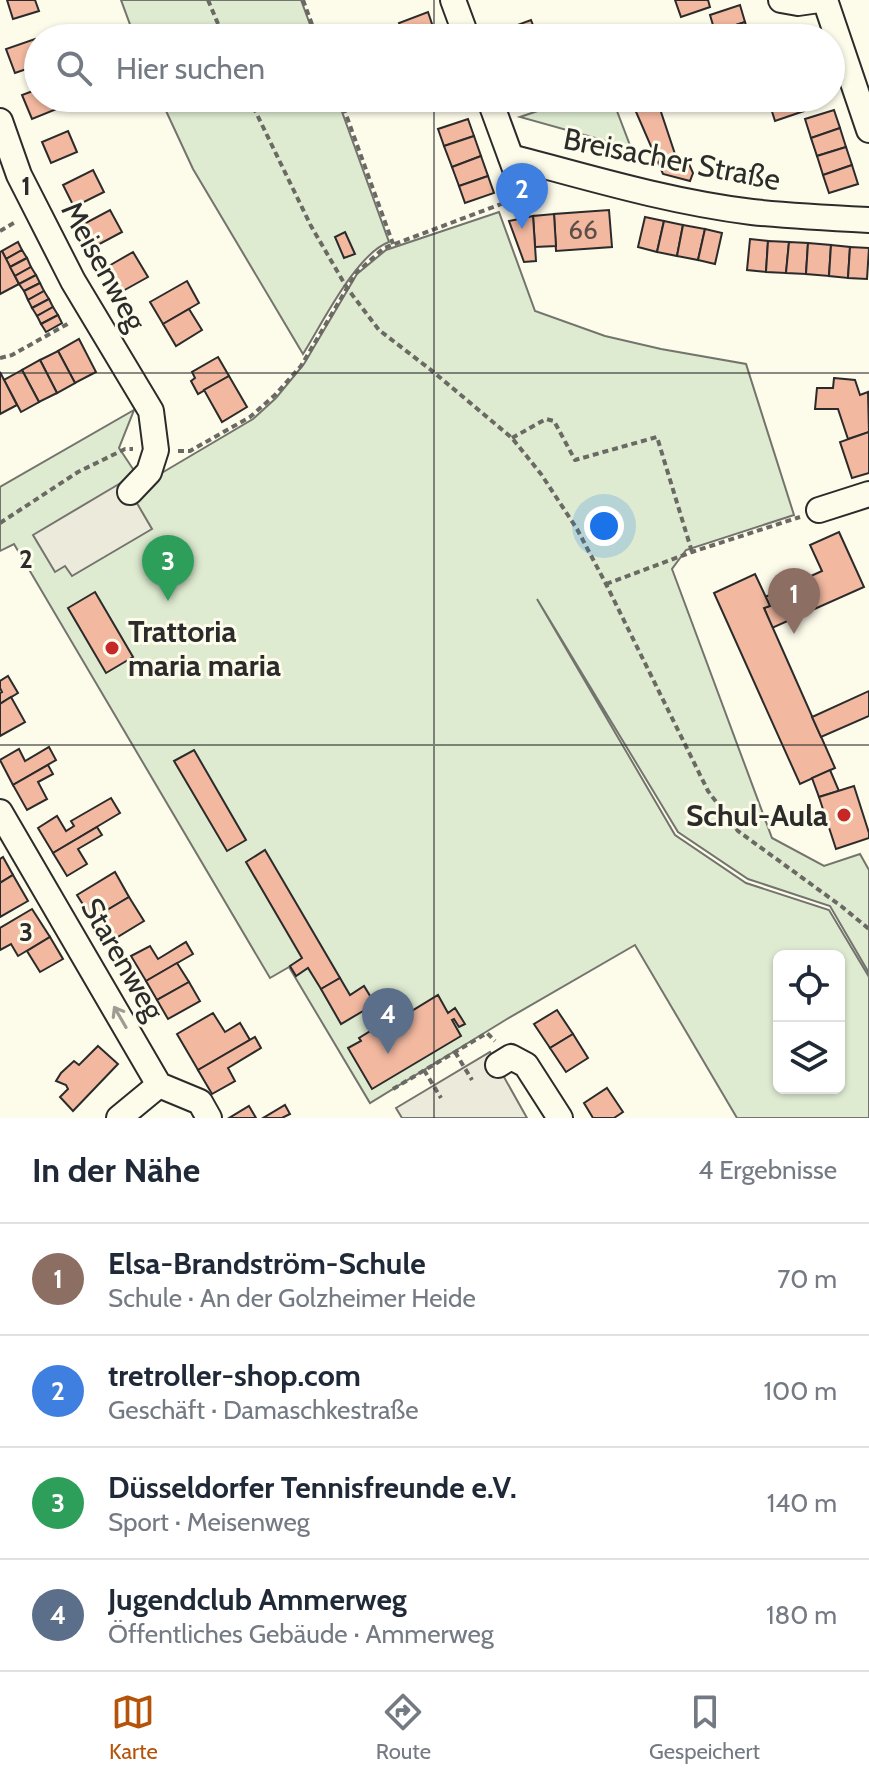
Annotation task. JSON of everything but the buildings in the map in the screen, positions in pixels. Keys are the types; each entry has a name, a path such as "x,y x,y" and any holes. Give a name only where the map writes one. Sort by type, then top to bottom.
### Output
{"street":[{"path":"453,0 462,24"},
{"path":"781,0 798,3 819,0"},
{"path":"825,0 833,24"},
{"path":"845,59 869,130"},
{"path":"494,112 525,196"},
{"name":"Meisenweg","path":"0,121 19,175 73,281 151,411 156,444"},
{"name":"Breisacher Straße","path":"511,157 624,187 710,205 764,213 869,220"},
{"path":"130,492 149,472 156,444"},
{"path":"819,510 869,494"},
{"name":"Starenweg","path":"0,812 159,1085"},
{"path":"504,1061 526,1065 560,1118"},
{"path":"119,1118 159,1085 200,1102 209,1118"}],"path":[{"path":"208,0 218,24"},
{"path":"303,0 312,24"},
{"path":"256,112 298,201 347,288 379,330 512,438 541,474 570,518 606,584 715,801 738,831 869,929"},
{"path":"345,112 393,244"},
{"path":"0,523 78,472 125,449 156,444 190,451 250,417 301,366 356,273 384,248 525,196"},
{"path":"0,358 12,355 91,311"},
{"path":"512,438 546,419 554,421 575,460 657,437 692,552"},
{"path":"606,584 819,510"},
{"path":"393,1089 487,1033"},
{"path":"455,1052 472,1080"},
{"path":"424,1070 441,1098"}],"green space":[{"path":"121,0 301,0 310,24 130,24"},
{"path":"167,112 342,112 389,242 364,260 352,275 303,354 193,169"},
{"path":"535,112 617,112 631,148 520,117"},
{"path":"499,212 535,311 605,336 746,364 794,515 686,550 672,569 772,838 824,866 860,854 869,870 869,973 830,906 748,879 678,832 537,599 675,835 746,883 829,910 869,977 869,1118 737,1118 635,945 370,1103 289,967 270,978 14,544 0,551 0,487 134,410 119,448 143,484 253,419 276,398 304,364 357,274 386,250"}],"shaded area":[{"path":"124,481 152,529 72,576 65,566 55,572 33,535"},
{"path":"490,1052 527,1118 402,1118 396,1108"}],"place":[{"name":"tretroller-shop.com","path":"522,229"},
{"name":"Düsseldorfer Tennisfreunde e.V.","path":"168,601"},
{"name":"Elsa-Brandström-Schule","path":"794,634"},
{"name":"Trattoria maria maria","path":"112,648"},
{"name":"Schul-Aula","path":"844,815"},
{"name":"Jugendclub Ammerweg","path":"388,1054"}]}
